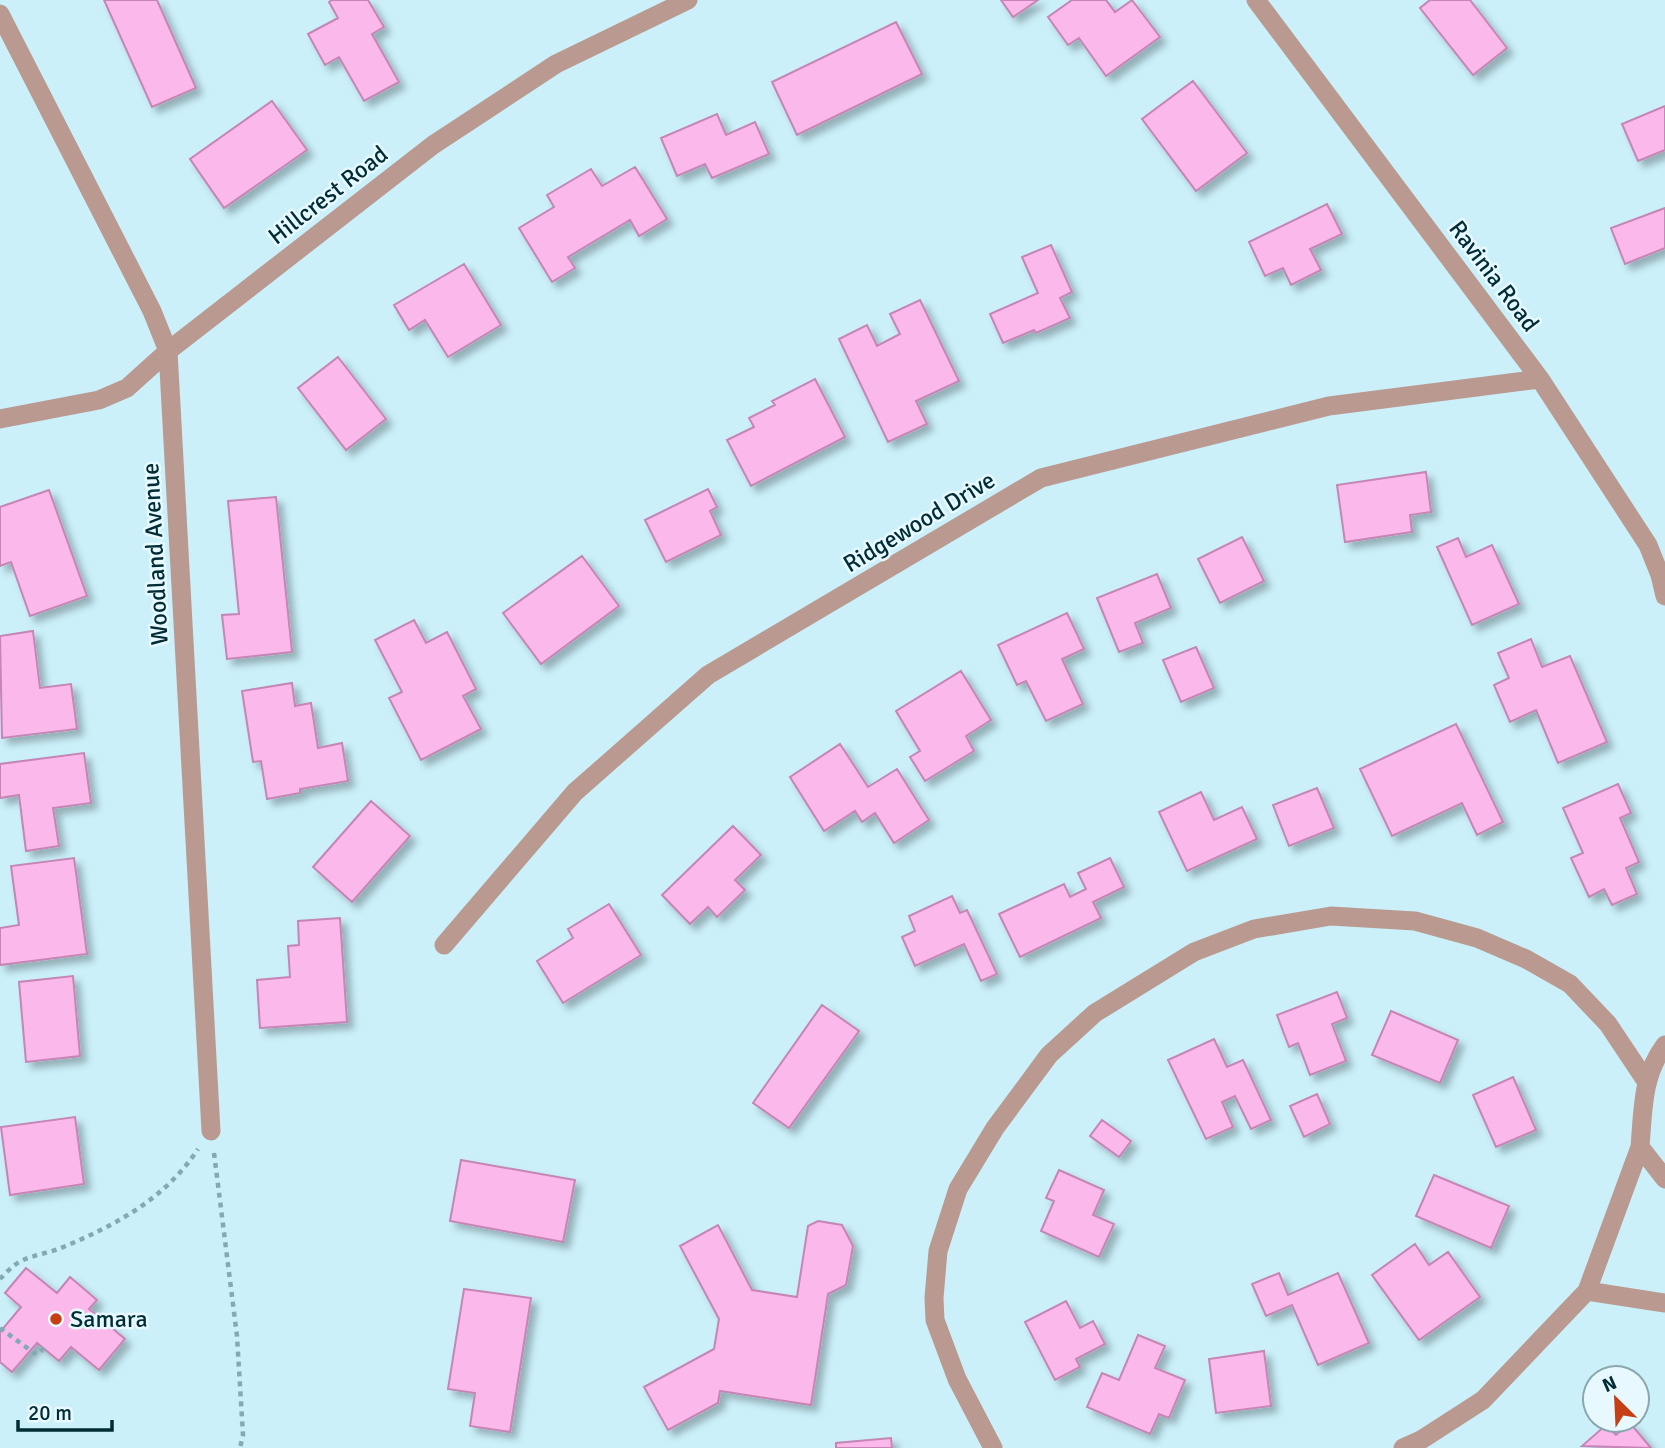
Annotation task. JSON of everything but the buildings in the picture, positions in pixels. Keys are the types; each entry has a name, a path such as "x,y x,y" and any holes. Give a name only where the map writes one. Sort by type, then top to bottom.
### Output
{"street":[{"name":"Hillcrest Road","path":"0,419 99,400 127,388 168,351 433,145 556,64 688,0"},
{"name":"Ravinia Road","path":"1256,0 1540,379 1648,545 1665,596"},
{"name":"Woodland Avenue","path":"0,14 152,311 168,351 211,1131"},
{"name":"Ridgewood Drive","path":"444,945 575,792 708,675 1041,478 1329,405 1540,379"},
{"path":"993,1448 957,1379 935,1320 937,1251 958,1189 995,1128 1049,1055 1095,1013 1194,952 1254,929 1331,916 1416,921 1477,937 1526,959 1570,984 1608,1024 1646,1081"},
{"path":"1403,1448 1421,1440 1483,1400 1587,1291 1640,1147 1646,1081 1656,1056 1665,1045"},
{"path":"1640,1147 1665,1179"},
{"path":"1587,1291 1665,1303"}],"path":[{"path":"0,1279 20,1262 58,1250 118,1223 157,1197 187,1167 211,1131"},
{"path":"211,1131 237,1336 243,1435 240,1448"},
{"path":"0,1328 34,1353 38,1354 44,1348"}],"place":[{"name":"Samara","path":"56,1319"}]}
